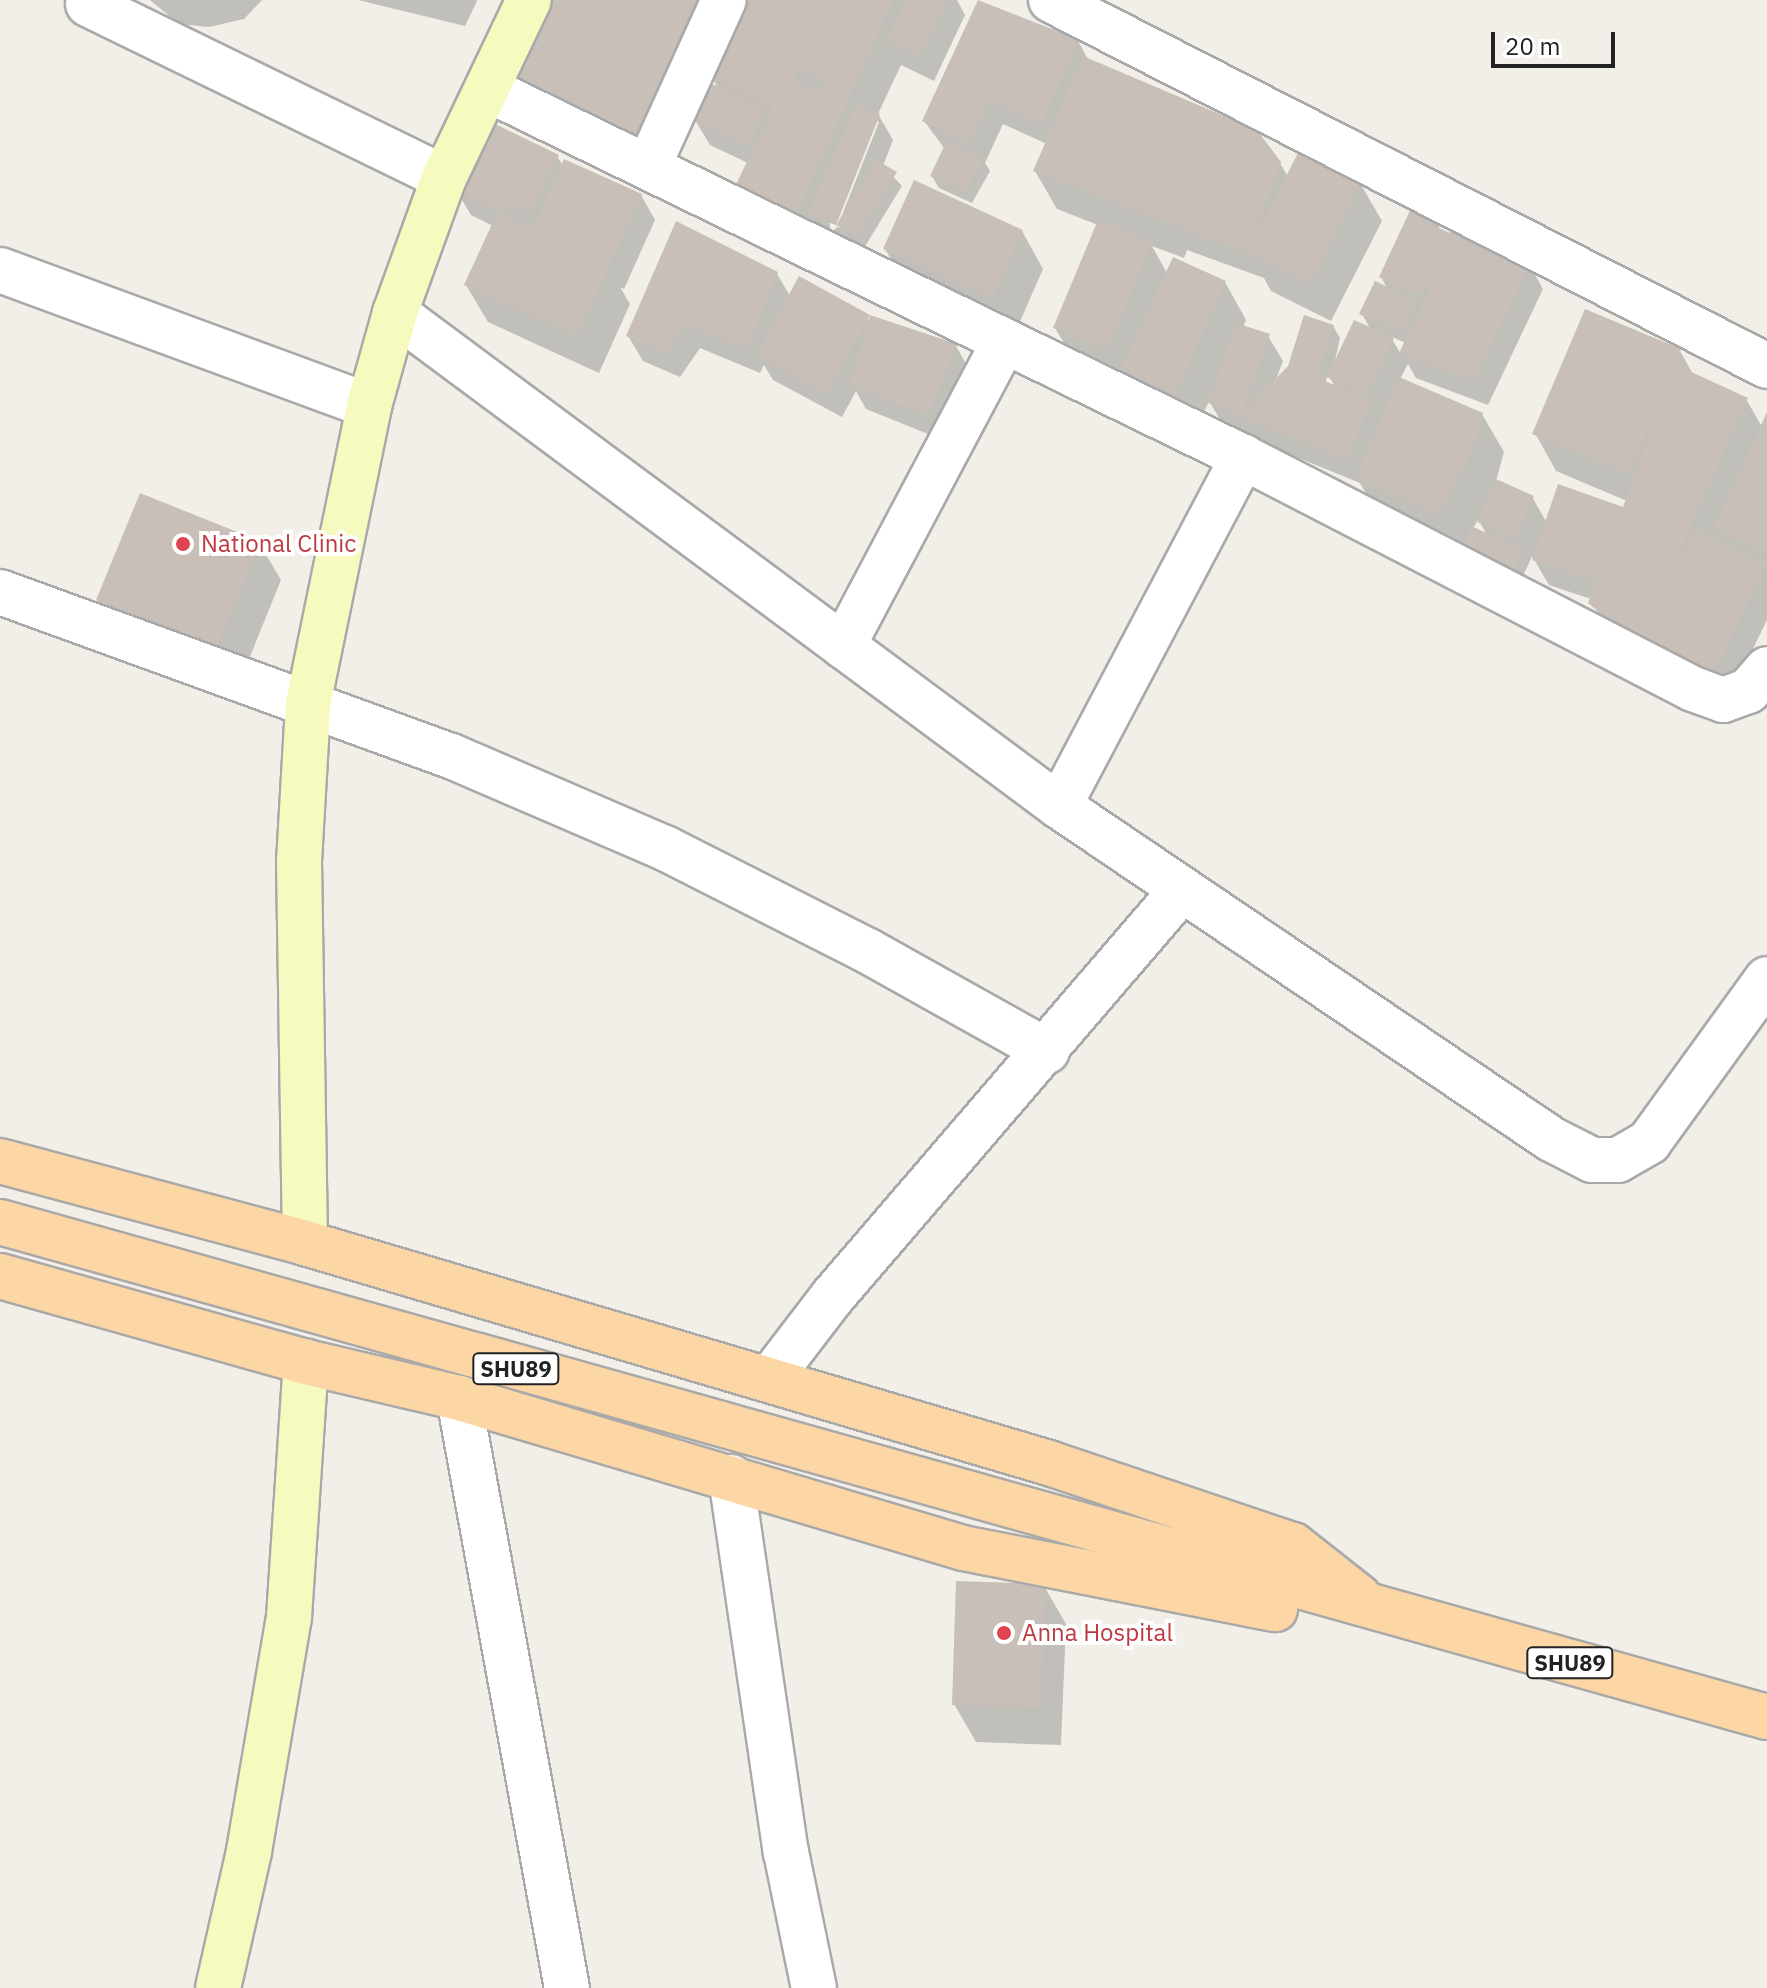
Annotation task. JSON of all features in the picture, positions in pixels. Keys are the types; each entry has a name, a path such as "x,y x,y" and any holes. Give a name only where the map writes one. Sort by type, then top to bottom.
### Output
{"main road":[{"path":"305,1243 299,862 308,704 369,406 395,313 444,178 529,0"},
{"path":"0,1161 305,1243 771,1377 1293,1545 1373,1609"},
{"name":"SHU89","path":"0,1222 1032,1515 1767,1717"},
{"path":"0,1276 306,1362 459,1398 963,1548 1288,1612 1373,1609"},
{"path":"218,1988 249,1851 289,1617 306,1362"}],"street":[{"path":"649,165 724,0"},
{"path":"1051,0 1767,366"},
{"path":"88,4 444,178"},
{"path":"487,89 649,165 1243,457 1693,689 1723,700 1748,691 1767,669"},
{"path":"0,270 369,406"},
{"path":"395,313 1059,806 1551,1139 1592,1160 1618,1160 1649,1142 1753,1030 1767,979"},
{"path":"843,646 1004,342"},
{"path":"1059,806 1243,457"},
{"path":"0,592 451,756 665,848 868,951 1047,1051"},
{"path":"771,1377 833,1296 1047,1051 1181,891"},
{"path":"459,1398 567,1988"},
{"path":"731,1477 786,1852 814,1988"}],"building":[{"path":"546,0 699,0 636,136 510,78"},
{"path":"746,0 893,0 793,222 732,193 773,107 709,77","holes":["799,68 824,79 818,93 793,82"]},
{"path":"907,0 947,0 920,57 885,41"},
{"path":"978,0 1080,40 1041,124 989,100 969,143 922,121"},
{"path":"1083,56 1257,130 1281,162 1248,251 1299,151 1361,182 1310,285 1247,253 1033,171"},
{"path":"710,83 766,108 749,146 693,120"},
{"path":"857,103 880,114 836,225 807,215"},
{"path":"487,120 559,155 530,214 512,204 507,215 454,190"},
{"path":"947,140 984,158 965,192 930,176"},
{"path":"564,159 642,194 577,336 464,285 497,213 532,229"},
{"path":"876,160 897,172 857,237 836,225"},
{"path":"914,180 1023,230 993,298 883,249"},
{"path":"1413,204 1434,214 1430,224 1450,233 1453,226 1530,263 1474,381 1399,353 1430,288 1425,286 1419,296 1379,277"},
{"path":"1098,220 1152,243 1107,351 1053,328"},
{"path":"676,221 778,272 746,349 686,324 666,353 626,336"},
{"path":"1173,257 1226,281 1171,403 1117,378"},
{"path":"799,276 870,315 827,393 756,355"},
{"path":"1375,281 1417,301 1402,333 1359,314"},
{"path":"1585,309 1681,349 1674,364 1748,398 1647,625 1695,528 1767,563 1711,680 1638,645 1588,603 1596,582 1532,560 1558,484 1623,507 1668,381 1629,474 1532,434"},
{"path":"870,315 957,344 928,416 850,384"},
{"path":"1304,315 1334,325 1318,375 1292,367 1372,401 1347,460 1208,403 1236,323 1270,334 1241,415 1288,366"},
{"path":"1354,320 1394,338 1366,396 1327,377"},
{"path":"1399,377 1483,413 1473,449 1439,515 1355,479"},
{"path":"1767,412 1767,554 1713,530"},
{"path":"1496,479 1534,496 1515,539 1477,522"},
{"path":"140,493 260,541 216,650 96,600"},
{"path":"1471,526 1523,549 1513,572 1462,549"},
{"path":"956,1581 1045,1584 1041,1708 952,1705"}],"place":[{"name":"National Clinic","path":"183,544"},
{"name":"Anna Hospital","path":"1004,1633"}]}
